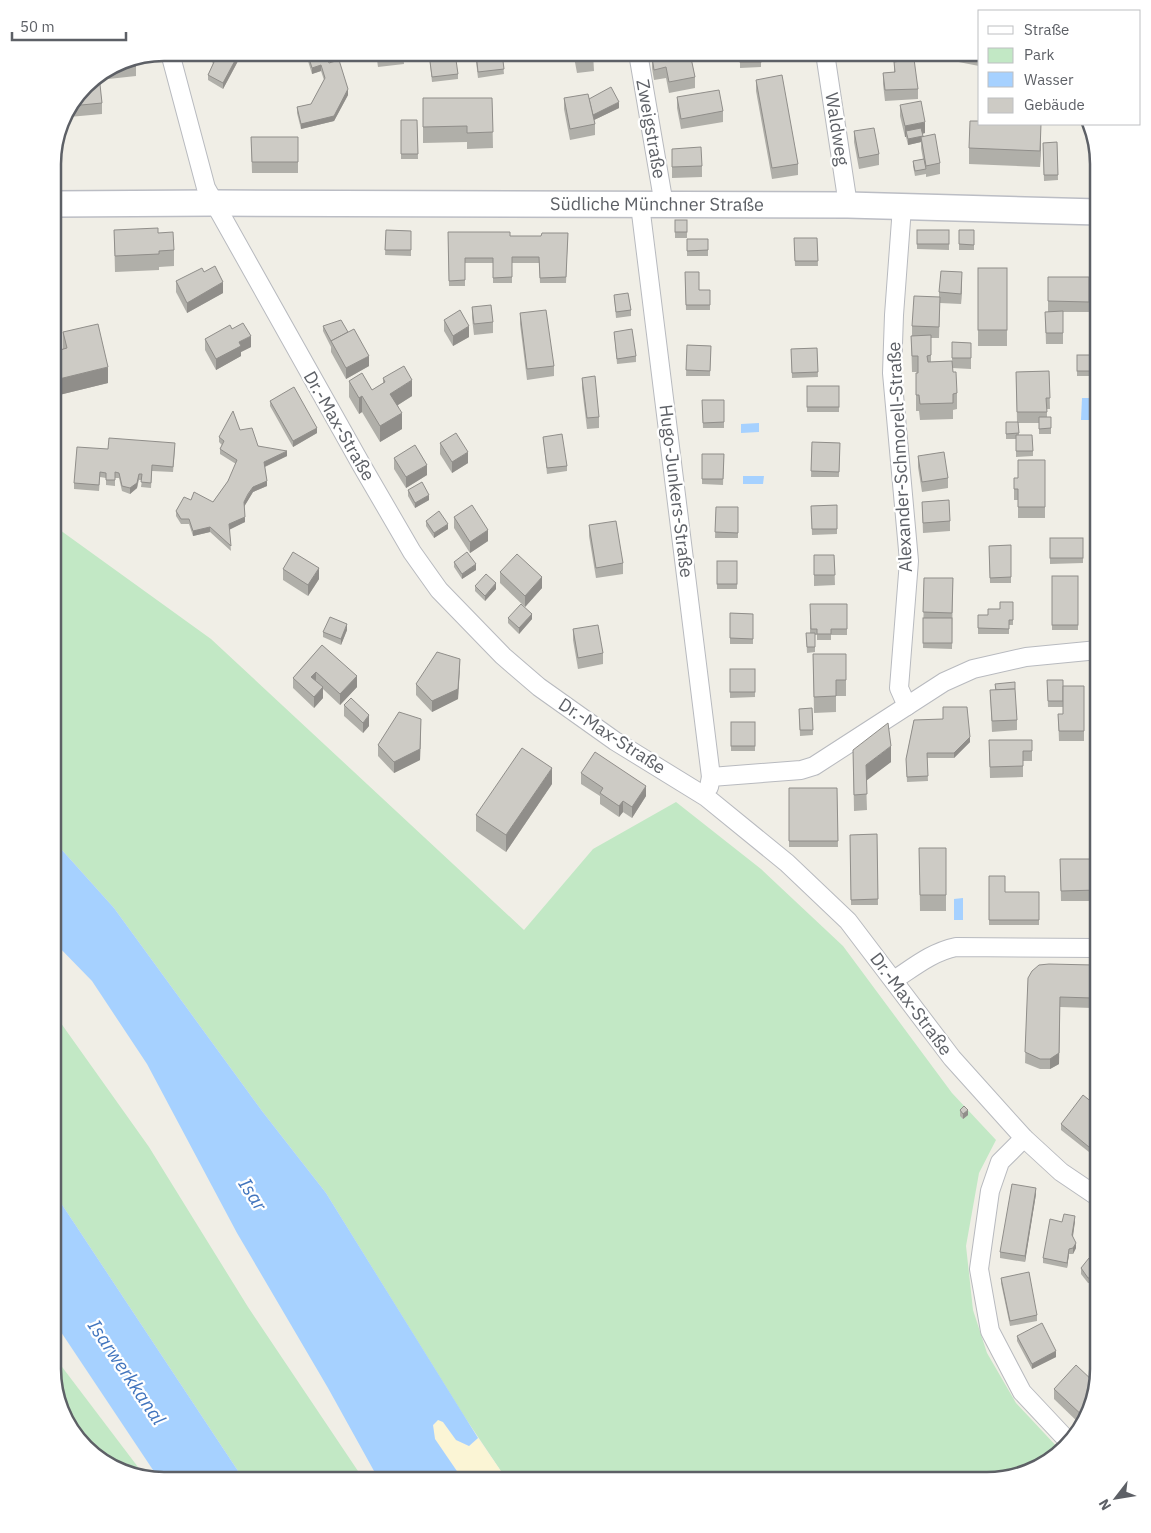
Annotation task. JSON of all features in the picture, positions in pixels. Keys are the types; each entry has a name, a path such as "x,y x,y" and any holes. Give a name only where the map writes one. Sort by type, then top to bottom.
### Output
{"main road":[{"name":"Südliche Münchner Straße","path":"61,204 848,205 1090,212"}],"street":[{"name":"Dr.-Max-Straße","path":"172,61 206,188 412,552 439,590 503,656 539,687 614,741 706,797 787,863 848,921 952,1058 1024,1138 1062,1172 1090,1191"},
{"name":"Zweigstraße","path":"639,61 652,205"},
{"name":"Waldweg","path":"826,61 848,205"},
{"name":"Hugo-Junkers-Straße","path":"652,205 711,777"},
{"name":"Alexander-Schmorell-Straße","path":"902,207 892,373 909,562 899,688 907,706"},
{"path":"706,797 711,777 801,770 814,766 944,682 973,669 1026,657 1090,651"},
{"path":"894,980 926,958 942,950 956,947 1090,948"},
{"path":"1024,1138 1000,1162 990,1191 979,1269 990,1331 994,1339 1022,1392 1064,1437"}],"green space":[{"path":"61,531 211,639 524,930 593,849 676,802 761,869 843,946 952,1093 996,1140 979,1173 966,1246 973,1310 987,1353 1016,1403 1056,1445 1032,1461 1020,1466 1007,1470 987,1472 502,1472 464,1416 326,1193 262,1111 114,908 61,849"},
{"path":"61,1023 149,1147 248,1307 359,1472 239,1472 61,1203"},
{"path":"61,1366 139,1468 113,1458 87,1437 72,1414 67,1402 63,1389"}],"sand":[{"path":"438,1419 443,1422 456,1440 469,1446 478,1438 501,1472 458,1472 435,1439 433,1426"}],"water":[{"path":"1082,398 1090,398 1090,420 1081,420"},
{"path":"759,423 759,432 741,433 741,424"},
{"path":"743,476 764,476 763,484 743,484"},
{"name":"Isar","path":"61,849 114,908 262,1111 326,1193 478,1438 469,1446 456,1440 443,1422 438,1420 433,1425 435,1439 458,1472 375,1472 328,1388 237,1233 147,1064 92,981 61,949"},
{"path":"963,898 963,920 954,920 954,899"},
{"name":"Isarwerkkanal","path":"61,1203 239,1472 154,1471 61,1332"}],"building":[{"path":"235,61 223,83 208,75 214,62"},
{"path":"310,61 328,61 329,63 339,61 348,89 334,116 301,124 297,107 311,104 325,78 321,65 312,68"},
{"path":"430,61 456,61 458,74 432,77"},
{"path":"477,61 503,61 504,69 478,72"},
{"path":"653,61 692,61 695,77 669,82 666,67 654,70"},
{"path":"740,61 761,61 761,62"},
{"path":"914,61 918,89 885,90 883,73 895,72 894,62"},
{"path":"782,75 798,164 772,168 756,80"},
{"path":"100,84 102,103 80,105 91,91"},
{"path":"611,87 619,102 593,115 589,99"},
{"path":"719,90 723,111 681,119 677,97"},
{"path":"588,94 595,124 570,129 564,98"},
{"path":"423,98 492,98 493,132 467,133 467,126 423,127"},
{"path":"921,101 925,122 905,126 900,105"},
{"path":"401,120 417,120 418,154 401,154"},
{"path":"970,121 978,121 978,125 1041,125 1040,151 969,148"},
{"path":"874,128 879,154 859,158 854,131"},
{"path":"921,128 923,136 908,139 906,131"},
{"path":"935,134 940,163 926,166 921,137"},
{"path":"251,137 298,137 298,162 252,162"},
{"path":"1057,142 1058,175 1044,175 1043,143"},
{"path":"701,147 702,166 672,167 672,149"},
{"path":"924,159 926,169 915,171 913,161"},
{"path":"675,220 687,220 687,232 675,232"},
{"path":"158,228 158,233 173,232 174,250 159,251 159,254 115,256 114,230"},
{"path":"386,230 411,231 411,250 385,250"},
{"path":"917,230 949,230 949,244 917,244"},
{"path":"959,230 974,230 974,245 959,244"},
{"path":"448,232 510,232 510,236 541,236 542,233 568,233 566,277 540,278 539,257 512,257 512,277 493,278 493,258 465,258 465,280 449,281"},
{"path":"794,238 817,238 818,261 795,261"},
{"path":"687,239 708,239 708,250 687,251"},
{"path":"215,266 223,282 187,303 176,281 202,268 204,272"},
{"path":"978,268 1007,268 1007,330 978,330"},
{"path":"941,271 962,272 961,294 939,292"},
{"path":"685,272 699,272 699,290 710,290 710,305 686,305"},
{"path":"1048,277 1089,277 1089,302 1048,301"},
{"path":"628,293 631,310 616,312 614,295"},
{"path":"914,296 940,297 939,327 912,326"},
{"path":"491,305 493,322 474,324 472,307"},
{"path":"460,310 469,326 453,336 444,320"},
{"path":"546,310 554,366 527,369 520,313"},
{"path":"1063,311 1063,333 1046,333 1045,312"},
{"path":"341,320 348,332 331,341 323,326"},
{"path":"243,323 251,336 239,342 241,346 216,359 205,339 230,325 232,329"},
{"path":"98,324 108,367 61,379 61,350 67,348 63,332"},
{"path":"354,329 369,356 346,368 331,341"},
{"path":"632,329 636,356 617,359 614,332"},
{"path":"931,335 931,355 927,356 928,362 952,361 953,372 956,372 957,393 953,394 953,403 920,404 919,395 916,395 918,356 912,356 911,336"},
{"path":"952,342 971,343 971,358 952,358"},
{"path":"687,345 711,346 710,371 686,370"},
{"path":"817,348 818,372 792,373 791,349"},
{"path":"1077,355 1090,355 1090,371 1077,371"},
{"path":"404,366 412,380 390,394 402,413 380,426 362,396 359,398 349,381 362,373 372,390 385,382 383,378"},
{"path":"1049,371 1050,398 1046,398 1047,412 1017,412 1016,372"},
{"path":"595,376 599,417 587,418 582,378"},
{"path":"807,386 839,386 839,407 807,407"},
{"path":"294,387 317,428 293,441 270,401"},
{"path":"702,400 724,400 724,422 703,423"},
{"path":"233,411 240,430 252,428 258,446 287,451 264,462 267,481 253,487 248,494 244,502 245,517 229,524 231,546 210,527 193,531 189,519 181,519 176,511 184,497 191,500 194,492 213,502 228,481 237,460 220,449 224,441 219,437"},
{"path":"1039,417 1051,417 1051,428 1039,429"},
{"path":"1006,422 1018,422 1019,433 1006,434"},
{"path":"456,433 468,452 452,462 440,443"},
{"path":"562,434 567,466 547,468 543,437"},
{"path":"1016,435 1032,435 1033,451 1016,451"},
{"path":"109,438 175,443 173,467 152,465 151,483 141,482 142,474 139,474 137,483 130,488 122,486 119,473 115,472 115,480 106,480 106,473 100,472 99,485 74,483 77,447 108,449"},
{"path":"812,442 840,443 839,472 811,471"},
{"path":"415,445 427,465 406,477 394,458"},
{"path":"944,452 948,478 922,482 918,456"},
{"path":"702,454 724,454 723,479 702,479"},
{"path":"1018,460 1045,460 1045,507 1018,507 1018,489 1014,489 1014,478 1018,478"},
{"path":"422,482 429,495 415,503 408,490"},
{"path":"949,500 950,521 923,523 922,502"},
{"path":"472,505 488,530 470,542 454,517"},
{"path":"837,505 837,529 812,529 811,506"},
{"path":"716,507 738,507 738,533 715,532"},
{"path":"439,511 448,524 434,533 426,521"},
{"path":"616,521 623,563 596,568 589,525"},
{"path":"1050,538 1083,538 1083,558 1050,558"},
{"path":"1011,545 1011,577 990,578 989,546"},
{"path":"293,552 319,568 308,585 283,569"},
{"path":"467,552 476,564 462,574 454,562"},
{"path":"517,554 542,577 525,596 500,572"},
{"path":"814,555 834,555 835,575 814,575"},
{"path":"717,561 737,561 737,584 717,584"},
{"path":"486,574 496,583 485,596 475,586"},
{"path":"1052,576 1078,576 1078,625 1052,625"},
{"path":"924,578 953,578 952,613 923,612"},
{"path":"1000,602 1013,602 1013,620 1009,620 1009,629 978,628 978,615 988,615 988,609 1000,609"},
{"path":"521,604 532,614 519,628 508,618"},
{"path":"810,604 847,604 847,629 831,629 831,634 817,634 817,629 811,629"},
{"path":"730,613 753,614 753,639 730,638"},
{"path":"330,617 347,624 341,639 323,632"},
{"path":"923,618 952,618 952,643 923,643"},
{"path":"598,625 603,653 578,658 573,629"},
{"path":"806,633 815,633 815,647 807,647"},
{"path":"322,645 357,676 340,694 316,672 311,677 323,687 314,697 293,678"},
{"path":"437,652 460,659 458,689 432,701 416,684"},
{"path":"813,654 846,654 846,680 836,680 836,696 814,697"},
{"path":"730,669 755,669 755,692 730,692"},
{"path":"1047,680 1063,680 1063,701 1048,701"},
{"path":"1015,682 1015,689 996,690 995,684"},
{"path":"1063,686 1084,686 1084,731 1059,731 1058,714 1063,714"},
{"path":"1015,689 1017,720 992,721 990,690"},
{"path":"351,698 369,715 363,723 344,705"},
{"path":"943,707 967,707 970,737 954,753 927,753 928,776 907,777 906,759 914,720 943,719"},
{"path":"812,708 813,730 800,730 799,709"},
{"path":"399,712 421,719 420,749 394,762 378,745"},
{"path":"731,722 755,722 755,746 731,746"},
{"path":"888,723 891,746 866,765 867,794 854,795 853,750"},
{"path":"989,740 1032,740 1032,751 1023,751 1023,766 990,767"},
{"path":"522,748 552,768 506,835 476,815"},
{"path":"595,752 646,786 632,807 623,801 619,806 600,793 603,788 581,773"},
{"path":"789,788 837,788 838,841 789,841"},
{"path":"877,834 878,899 851,900 850,835"},
{"path":"919,848 946,848 946,895 920,895"},
{"path":"1060,859 1090,859 1090,890 1061,891"},
{"path":"989,876 1005,876 1005,892 1039,892 1039,920 989,920"},
{"path":"1039,965 1090,965 1090,998 1060,997 1059,1053 1050,1059 1040,1059 1025,1052 1028,978"},
{"path":"1083,1095 1090,1101 1089,1147 1061,1124"},
{"path":"964,1106 968,1110 963,1114 960,1110"},
{"path":"1012,1184 1036,1188 1025,1256 1000,1252"},
{"path":"1064,1214 1075,1216 1072,1235 1076,1243 1073,1248 1069,1249 1067,1263 1043,1258 1050,1219 1062,1222"},
{"path":"1090,1258 1090,1278 1088,1278 1081,1268"},
{"path":"1029,1272 1037,1315 1010,1321 1001,1278"},
{"path":"1042,1323 1056,1351 1032,1364 1017,1336"},
{"path":"1076,1365 1089,1378 1086,1396 1080,1413 1054,1389"}]}
